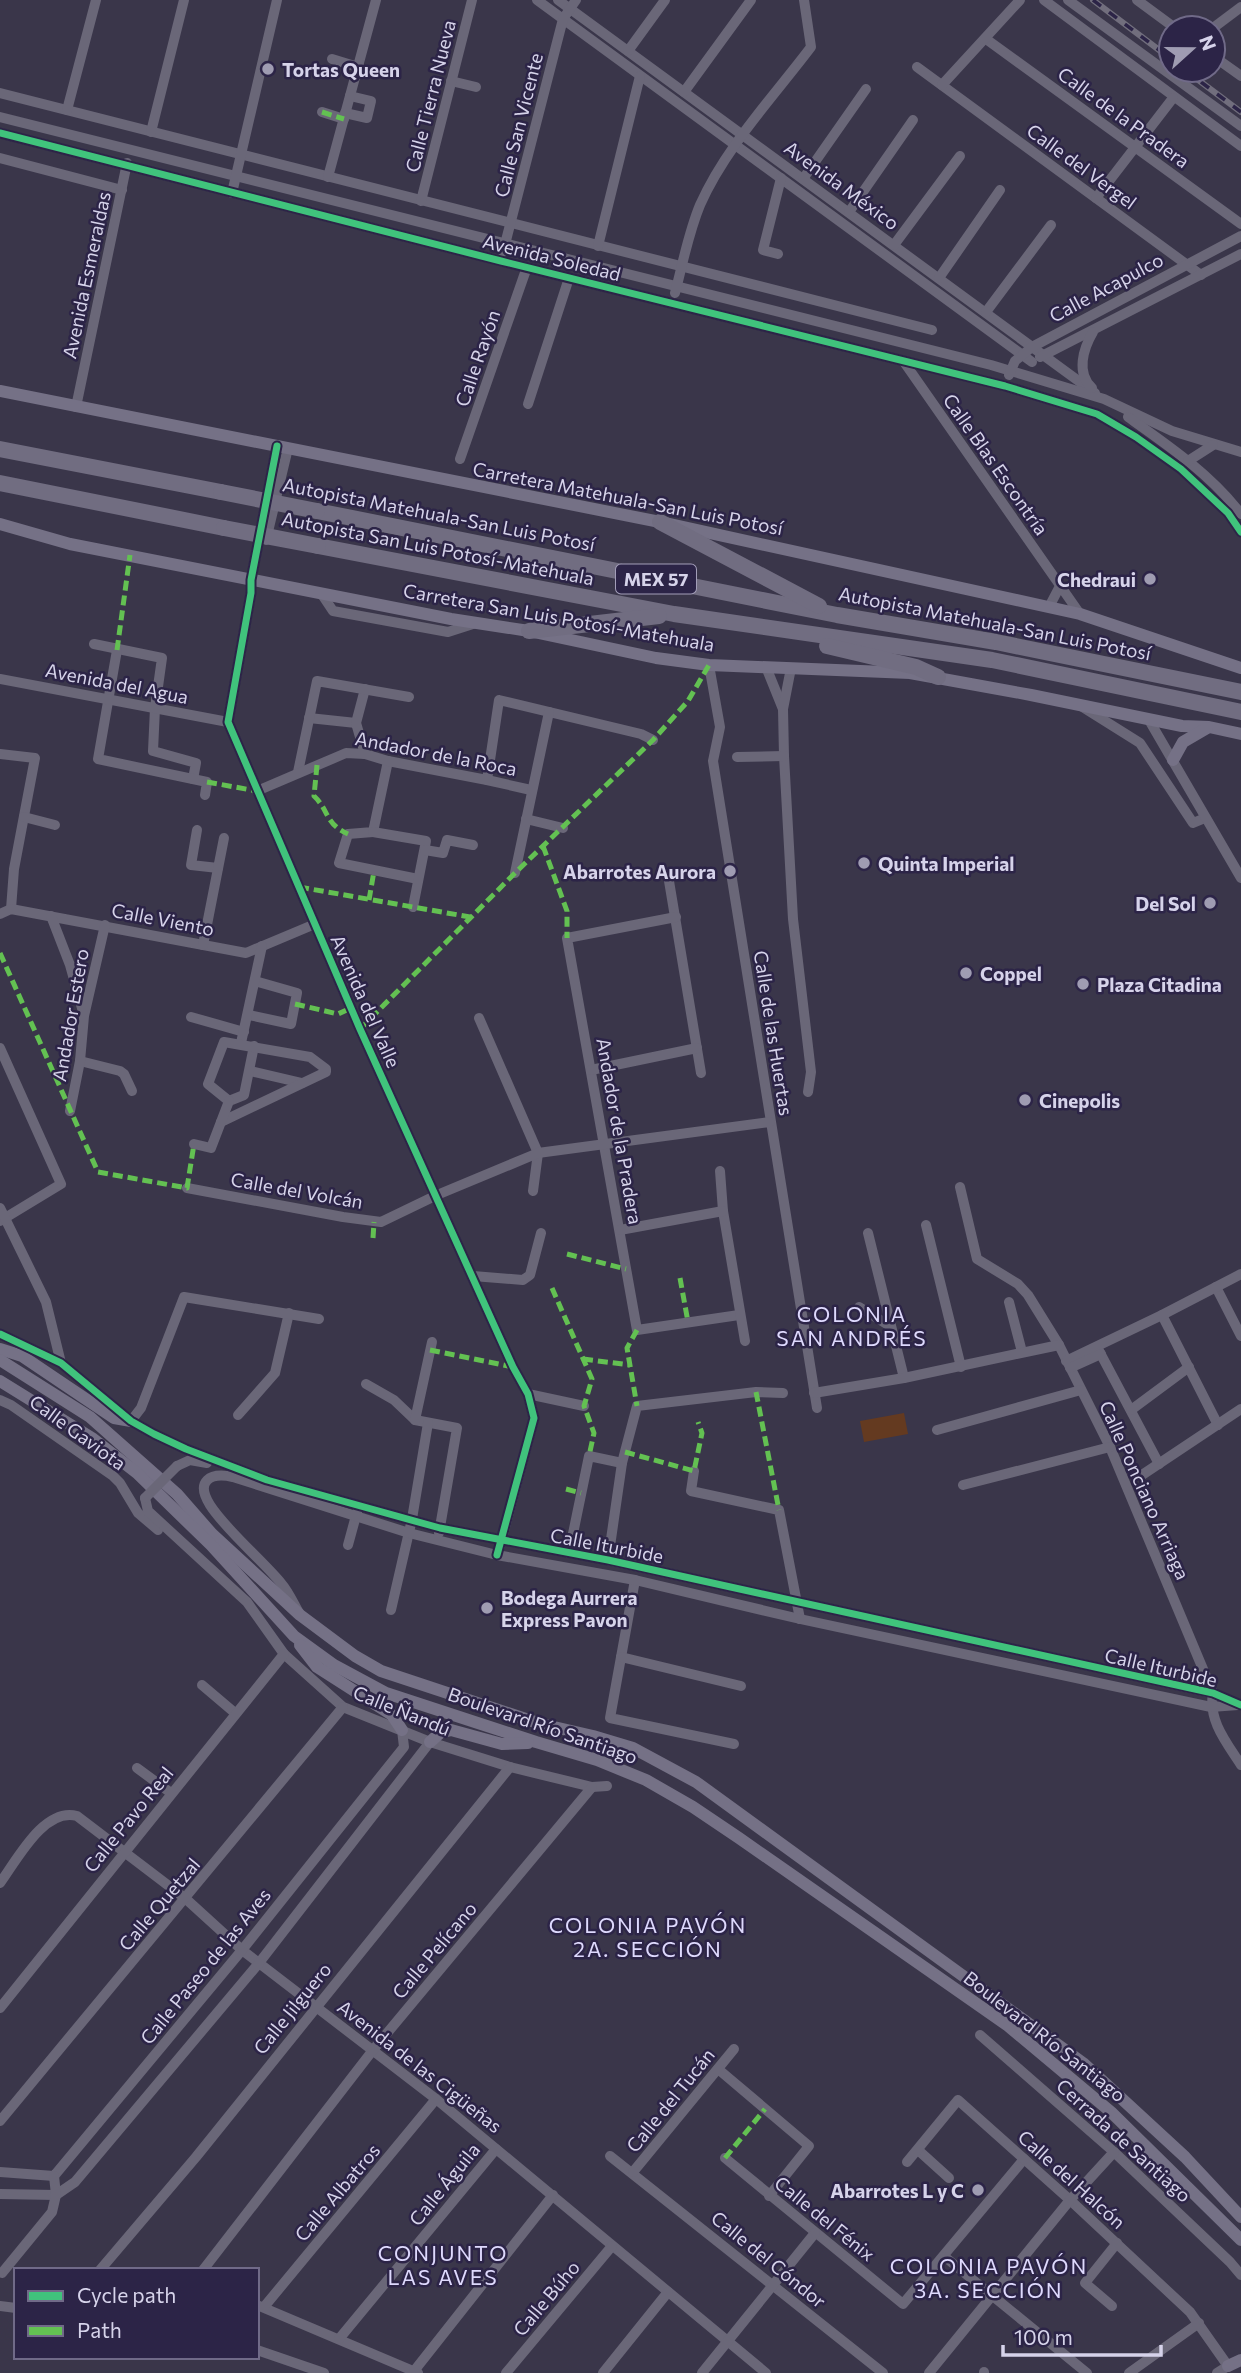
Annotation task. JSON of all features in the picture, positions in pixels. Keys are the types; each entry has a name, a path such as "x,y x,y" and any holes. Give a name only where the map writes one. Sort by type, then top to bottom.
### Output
{"highway":[{"name":"Autopista Matehuala-San Luis Potosí","path":"0,449 836,615 996,642 1241,692"},
{"name":"Autopista San Luis Potosí-Matehuala","path":"0,483 674,614 992,660 1241,712"},
{"path":"660,522 836,615"},
{"path":"529,631 674,614"},
{"path":"733,624 916,667 938,677"}],"main road":[{"name":"Carretera Matehuala-San Luis Potosí","path":"0,391 452,483 660,522 1049,607 1080,614 1241,668"},
{"name":"Carretera San Luis Potosí-Matehuala","path":"0,524 70,544 252,585 321,593 529,631 656,658 709,665 900,672 938,677 1182,726 1209,727 1240,733"},
{"path":"1173,760 1183,743 1209,727"},
{"path":"0,1349 22,1356 114,1418 131,1421"},
{"name":"Boulevard Río Santiago","path":"0,1360 42,1385 99,1425 177,1494 212,1534 331,1641 381,1671 541,1724 633,1748 696,1782 1083,2063 1185,2157 1241,2217"},
{"name":"Boulevard Río Santiago","path":"0,1381 92,1437 137,1473 211,1545 294,1636 334,1665 386,1693 609,1765 646,1780 693,1807 995,2018 1111,2112 1240,2239"},
{"path":"294,1636 317,1667 392,1715 402,1730"},
{"path":"430,1742 441,1732 451,1730 502,1744 536,1742 541,1724"},
{"path":"1222,2370 1241,2360"}],"street":[{"path":"67,110 96,0"},
{"path":"151,132 184,0"},
{"path":"232,193 277,0"},
{"path":"328,177 376,0"},
{"name":"Calle Tierra Nueva","path":"421,201 472,0"},
{"name":"Avenida México","path":"537,0 1032,362"},
{"name":"Avenida México","path":"558,0 573,4 628,51 1104,400"},
{"path":"628,51 665,0"},
{"path":"684,92 751,0"},
{"path":"673,303 688,236 721,166 811,47 804,0"},
{"path":"942,85 1020,0"},
{"path":"1044,0 1241,146"},
{"path":"1068,0 1241,126"},
{"path":"1142,1 1158,14"},
{"name":"Calle San Vicente","path":"501,261 563,19 573,4"},
{"name":"Calle de la Pradera","path":"986,39 1241,224"},
{"path":"332,59 358,67"},
{"name":"Calle del Vergel","path":"916,67 1201,275"},
{"path":"598,246 640,75"},
{"path":"451,81 476,87"},
{"path":"803,179 866,89"},
{"path":"0,93 932,330"},
{"path":"322,113 367,118 371,101 350,96"},
{"path":"1096,198 1173,97"},
{"name":"Avenida Soledad","path":"0,117 1016,372 1104,400"},
{"path":"849,212 913,120"},
{"name":"Avenida Soledad","path":"0,133 126,167 1011,387 1097,414 1136,437 1181,469 1228,513 1241,532"},
{"name":"Avenida Esmeraldas","path":"76,407 129,150"},
{"path":"78,178 84,156"},
{"path":"894,245 960,156"},
{"path":"0,158 122,190"},
{"path":"778,254 763,250 781,178"},
{"path":"939,278 1000,190"},
{"path":"986,312 1051,225"},
{"name":"Calle Acapulco","path":"1011,387 1016,372 1015,361 1021,354 1241,236"},
{"name":"Calle Acapulco","path":"1016,372 1043,355 1241,254"},
{"name":"Calle Rayón","path":"460,460 527,267"},
{"path":"527,404 569,278"},
{"path":"841,328 843,309"},
{"path":"1094,330 1085,345 1082,369 1087,383 1104,400 1212,481 1241,514"},
{"name":"Calle Blas Escontría","path":"904,362 1080,614"},
{"path":"1104,400 1172,431 1241,453"},
{"path":"1188,461 1213,445"},
{"path":"228,722 252,585 282,447"},
{"path":"1049,607 1060,586"},
{"path":"94,644 162,658 155,708 153,751 196,763 193,779"},
{"path":"117,650 98,759 207,782 205,794"},
{"name":"Calle de las Huertas","path":"709,665 720,727 713,761 817,1408"},
{"path":"766,667 783,709"},
{"path":"792,668 783,709 784,756 793,919 811,1072 808,1092"},
{"name":"Avenida del Agua","path":"0,679 228,722"},
{"path":"298,772 317,681 409,697"},
{"path":"365,689 356,723 365,754"},
{"path":"487,779 499,700 641,734 653,740"},
{"path":"1081,706 1140,743 1193,823 1205,818"},
{"path":"515,873 549,712"},
{"path":"309,718 356,723"},
{"path":"1149,720 1241,878"},
{"name":"Avenida del Valle","path":"228,722 360,1029 513,1367 528,1394 534,1418 497,1555"},
{"name":"Andador de la Roca","path":"257,791 341,753 365,754 387,761 531,790"},
{"path":"0,754 35,758 5,912"},
{"path":"737,757 784,756"},
{"path":"373,832 387,761"},
{"path":"24,817 55,825"},
{"path":"526,819 563,828"},
{"path":"197,830 191,865 218,868"},
{"path":"413,907 426,841 373,832 348,834 339,863 418,879"},
{"path":"203,945 225,838"},
{"path":"425,850 443,853 447,840 473,845"},
{"path":"668,875 701,1073"},
{"name":"Calle Viento","path":"5,912 104,925 246,953 315,923"},
{"path":"51,916 70,965 84,1016"},
{"name":"Andador de la Pradera","path":"676,917 568,938 637,1330 739,1315"},
{"name":"Andador Estero","path":"70,1111 80,1061 84,1016 104,925"},
{"path":"242,1038 262,946"},
{"path":"249,1015 291,1024 297,993 255,981"},
{"path":"191,1017 242,1038 254,1046 310,1057 325,1066 326,1072 221,1122"},
{"path":"480,1018 538,1153 533,1191"},
{"path":"229,1101 208,1084 222,1043 242,1038"},
{"path":"194,1144 211,1148 229,1101 244,1095 254,1046"},
{"path":"0,1048 4,1067 61,1184 2,1216 46,1302 61,1363"},
{"path":"591,1070 697,1048"},
{"path":"270,1076 273,1051"},
{"path":"80,1061 124,1074 132,1091"},
{"path":"250,1071 303,1083"},
{"name":"Calle del Volcán","path":"187,1188 374,1222 386,1220 437,1195 538,1153 770,1122"},
{"path":"720,1171 723,1210 745,1341"},
{"name":"Calle Ponciano Arriaga","path":"960,1187 975,1255 979,1261 1018,1284 1028,1295 1059,1345 1110,1447 1213,1693"},
{"path":"620,1230 723,1210"},
{"path":"926,1225 961,1367"},
{"path":"473,1276 523,1280 527,1278 541,1233"},
{"path":"868,1234 904,1378"},
{"path":"1068,1364 1241,1274"},
{"path":"1216,1287 1241,1336"},
{"path":"131,1421 141,1408 184,1297 318,1319"},
{"path":"1009,1302 1023,1352"},
{"path":"859,1307 890,1326"},
{"path":"238,1415 275,1373 289,1314"},
{"path":"1162,1315 1218,1425"},
{"name":"Calle Iturbide","path":"0,1334 61,1363 131,1421 186,1450 224,1464 235,1473 267,1480 409,1533 501,1541 608,1560 1213,1693 1241,1705"},
{"path":"415,1420 432,1342"},
{"path":"814,1393 961,1367 1059,1345"},
{"path":"1099,1350 1159,1464"},
{"path":"1130,1410 1189,1367"},
{"path":"366,1384 394,1400 415,1420 457,1428 451,1450 439,1534"},
{"path":"937,1430 1081,1390"},
{"path":"608,1560 622,1463 637,1406 756,1392 783,1393"},
{"path":"528,1394 584,1406"},
{"name":"Calle Gaviota","path":"0,1400 113,1476 138,1513 177,1546 193,1552"},
{"path":"1142,1475 1241,1409"},
{"path":"391,1610 412,1519 428,1423"},
{"path":"963,1485 1110,1447"},
{"path":"569,1553 589,1456 622,1463"},
{"name":"Calle Ñandú","path":"224,1464 190,1460 177,1466 145,1498 148,1511 247,1602 284,1654 342,1707 430,1742 510,1768 593,1787 607,1786"},
{"path":"694,1471 691,1492 779,1510 800,1619"},
{"path":"235,1473 216,1475 206,1480 204,1489 207,1500 217,1515 285,1586 300,1615"},
{"path":"348,1545 358,1512"},
{"name":"Calle Iturbide","path":"358,1512 412,1519 439,1534 497,1555 635,1580 800,1619 1211,1707 1241,1705"},
{"path":"635,1580 610,1717 734,1744"},
{"name":"Calle Pavo Real","path":"0,2008 284,1654"},
{"path":"621,1657 741,1686"},
{"path":"202,1685 235,1713"},
{"path":"1213,1693 1211,1707 1219,1731 1241,1765"},
{"name":"Calle Quetzal","path":"0,2121 342,1707"},
{"name":"Calle Paseo de las Aves","path":"54,2176 242,1950 404,1747 402,1730"},
{"name":"Calle Paseo de las Aves","path":"1,2273 52,2211 56,2195 75,2182 259,1963 430,1742"},
{"path":"136,1768 171,1793"},
{"name":"Calle Jilguero","path":"102,2268 197,2157 510,1768"},
{"name":"Calle Pelícano","path":"204,2268 373,2050 593,1787"},
{"name":"Avenida de las Cigüeñas","path":"0,1882 43,1825 61,1816 77,1816 186,1899 242,1950 436,2099 766,2373"},
{"name":"Cerrada de Santiago","path":"980,2035 1114,2152 1241,2275"},
{"name":"Calle del Tucán","path":"633,2172 734,2049"},
{"path":"718,2069 809,2146 769,2196"},
{"name":"Calle Albatros","path":"261,2306 436,2099"},
{"name":"Calle del Halcón","path":"918,2150 958,2100 1190,2312 1199,2323 1222,2370"},
{"name":"Calle Águila","path":"339,2339 496,2149"},
{"path":"907,2162 918,2150 949,2178"},
{"path":"929,2373 1070,2200 1114,2152"},
{"name":"Calle del Cóndor","path":"610,2156 883,2373"},
{"name":"Calle del Fénix","path":"725,2158 903,2305 945,2257"},
{"path":"1024,2159 945,2257 1087,2373"},
{"path":"0,2172 54,2176 56,2195 0,2194"},
{"path":"261,2306 416,2372 553,2195"},
{"path":"702,2373 815,2233"},
{"path":"1112,2306 1085,2283 1116,2243"},
{"name":"Calle Búho","path":"506,2373 612,2246"},
{"path":"603,2373 668,2292"},
{"path":"1129,2373 1199,2323"},
{"path":"259,2351 324,2373"}],"shaded area":[{"path":"904,1413 908,1434 864,1442 860,1421"}],"railway":[{"path":"1093,0 1157,48"},
{"path":"1204,84 1241,112"}],"marked path":[{"path":"322,112 344,119"},
{"path":"117,650 130,555"},
{"path":"360,1029 515,873 653,740 688,701 709,665"},
{"path":"317,765 314,796 335,826 348,834"},
{"path":"207,782 257,791"},
{"path":"543,846 567,911 567,938"},
{"path":"369,900 374,871"},
{"path":"299,887 470,917"},
{"path":"0,953 98,1172 187,1188 194,1144"},
{"path":"295,1004 338,1014 351,1008"},
{"path":"373,1238 374,1222"},
{"path":"567,1254 626,1269"},
{"path":"680,1278 688,1322"},
{"path":"552,1288 592,1379 584,1406 594,1433 589,1456"},
{"path":"637,1330 627,1348 637,1406"},
{"path":"430,1350 513,1367"},
{"path":"583,1359 630,1365"},
{"path":"756,1392 779,1510"},
{"path":"625,1452 694,1471 702,1433 698,1422"},
{"path":"566,1489 581,1493"},
{"path":"725,2158 765,2109"}],"cycle path":[{"path":"0,133 1005,386 1097,414 1136,437 1181,469 1228,513 1241,532"},
{"path":"277,446 251,580 228,722 360,1029 513,1367 528,1394 534,1418 497,1555"},
{"path":"0,1334 61,1363 131,1421 154,1434 267,1480 440,1528 608,1560 1213,1693 1241,1705"}],"place":[{"name":"Tortas Queen","path":"268,69"},
{"name":"Chedraui","path":"1150,579"},
{"name":"Quinta Imperial","path":"864,863"},
{"name":"Abarrotes Aurora","path":"730,871"},
{"name":"Del Sol","path":"1210,903"},
{"name":"Coppel","path":"966,973"},
{"name":"Plaza Citadina","path":"1083,984"},
{"name":"Cinepolis","path":"1025,1100"},
{"name":"Bodega Aurrera Express Pavon","path":"487,1608"},
{"name":"Abarrotes L y C","path":"978,2190"}],"district":[{"name":"COLONIA SAN ANDRÉS","path":"852,1325"},
{"name":"COLONIA PAVÓN 2A. SECCIÓN","path":"648,1936"},
{"name":"CONJUNTO LAS AVES","path":"443,2264"},
{"name":"COLONIA PAVÓN 3A. SECCIÓN","path":"989,2277"}]}
